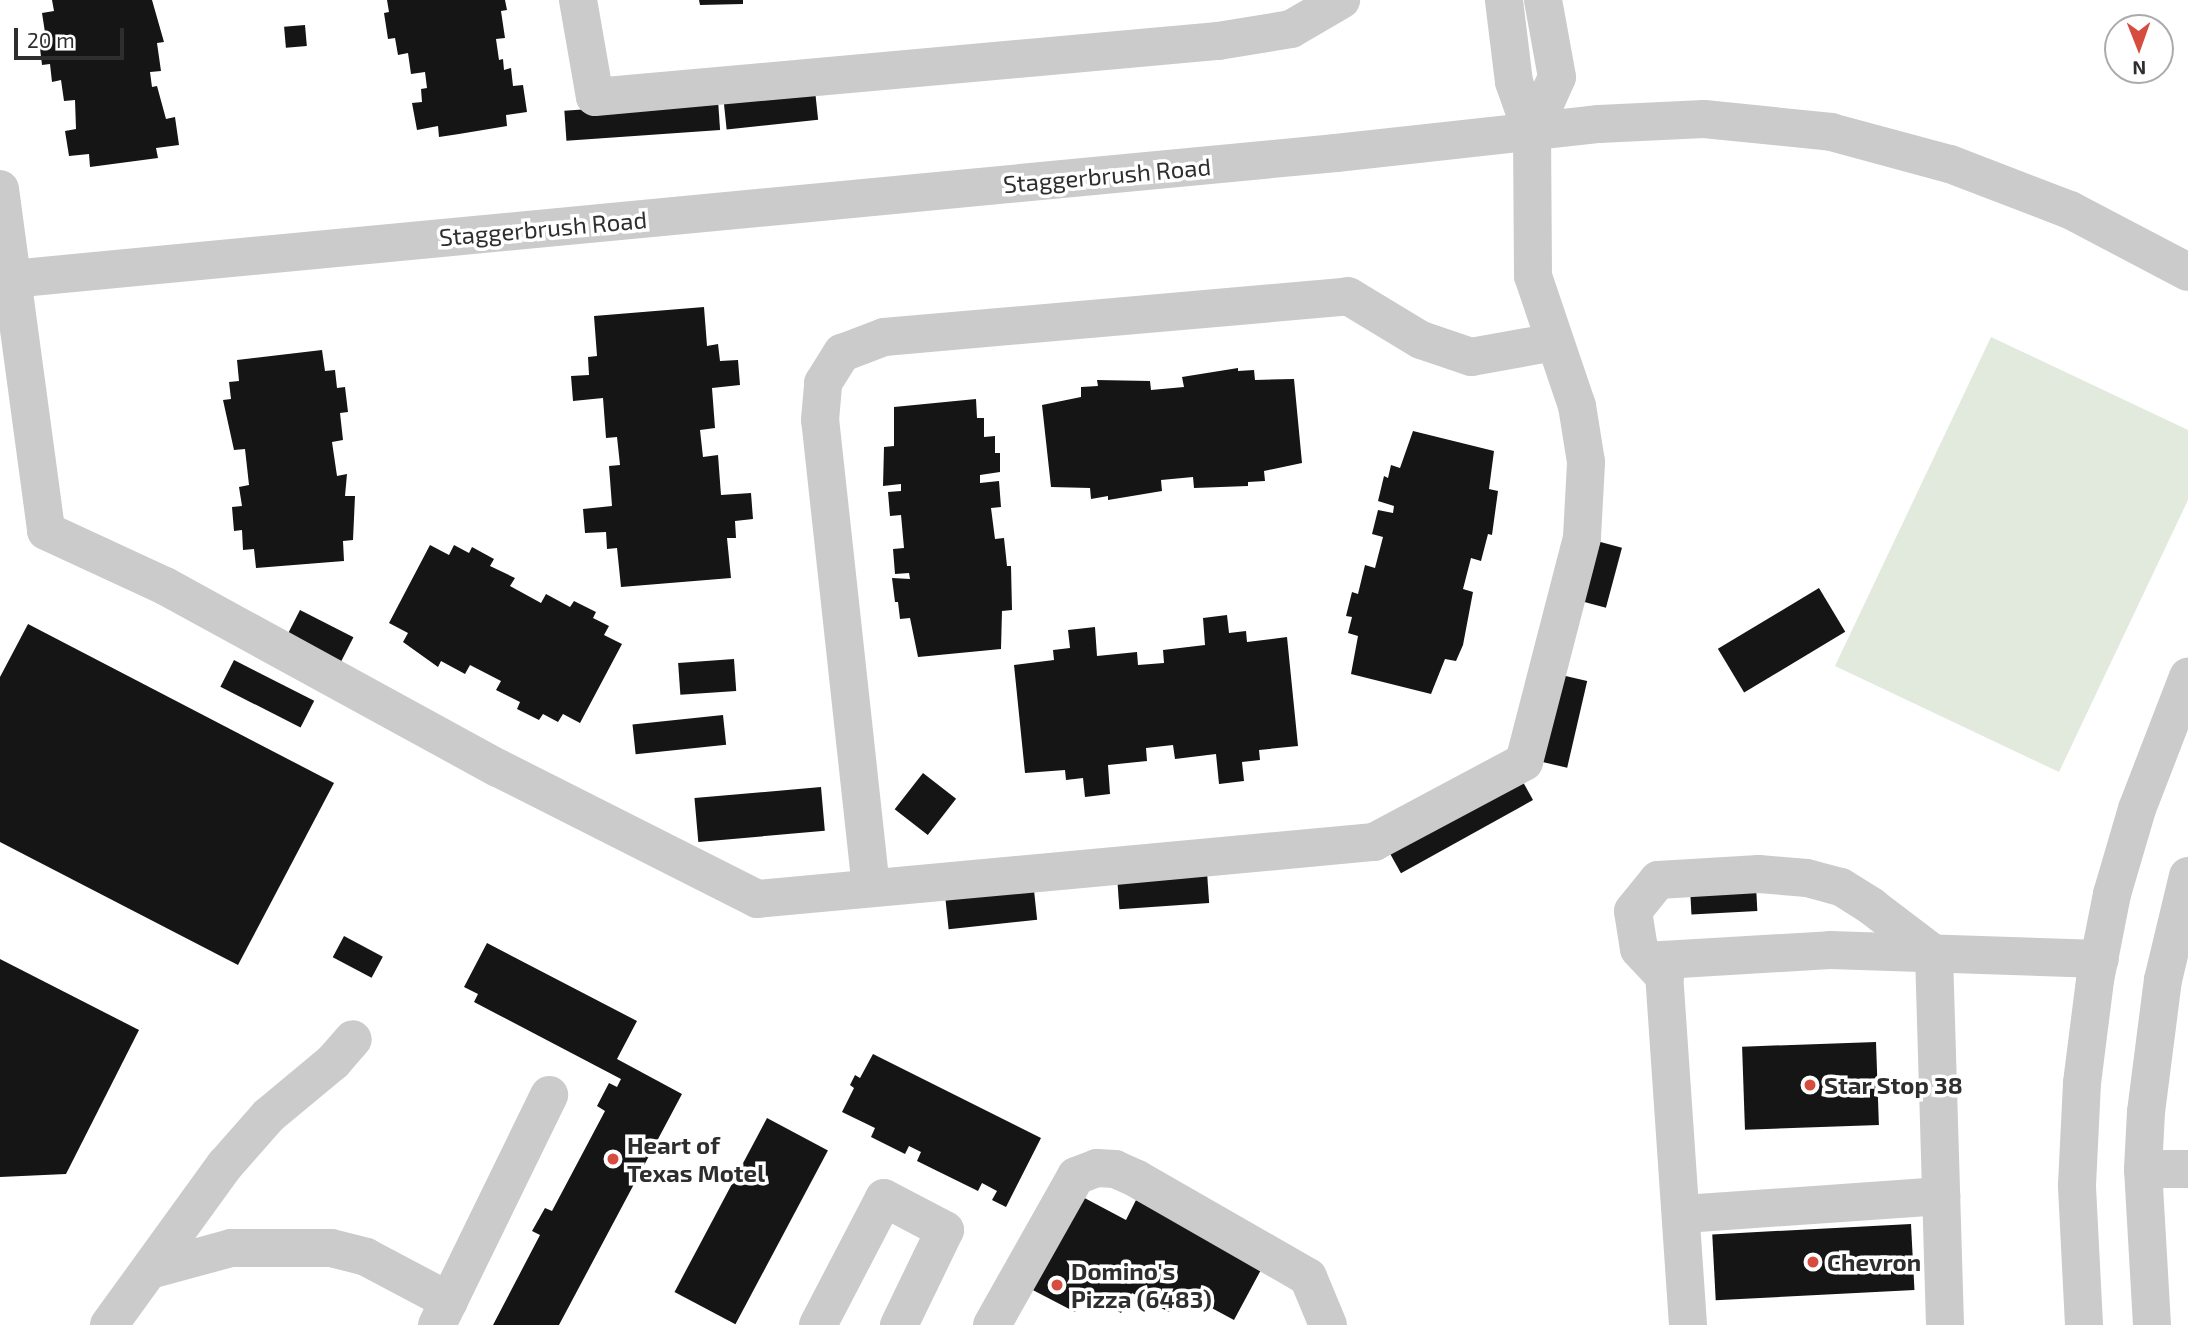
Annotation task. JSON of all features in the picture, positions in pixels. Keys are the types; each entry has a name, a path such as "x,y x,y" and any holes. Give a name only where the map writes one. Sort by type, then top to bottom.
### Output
{"street":[{"path":"578,0 594,97 1218,41 1291,29 1340,0"},
{"path":"0,189 6,280 24,367 46,531 165,586 498,768 757,899 1374,842 1524,762 1582,537 1586,501 1577,406 1533,275 1532,133 1514,82 1504,0"},
{"path":"1532,133 1557,78 1544,0"},
{"name":"Staggerbrush Road","path":"6,280 1532,133 1599,124 1704,119 1831,132 1950,164 2070,210 2188,272"},
{"path":"871,888 820,420 823,383 842,353 884,337 1348,296 1421,340 1471,357 1555,342"},
{"path":"2084,1325 2077,1185 2082,1083 2100,959 2112,894 2137,809 2188,677"},
{"path":"1665,977 1639,949 1633,911 1658,880 1759,874 1807,878 1851,893 1934,954"},
{"path":"2152,1325 2143,1169 2161,993 2188,876"},
{"path":"1688,1325 1684,1214 1664,960 1830,950 2100,959"},
{"path":"1934,954 1945,1325"},
{"path":"109,1325 225,1166 268,1116 333,1062 353,1039"},
{"path":"150,1269 231,1248 331,1248 366,1257 443,1313 549,1095"},
{"path":"992,1325 1076,1175 1097,1168 1115,1169 1137,1179 1308,1277 1328,1325"},
{"path":"2143,1169 2188,1169"},
{"path":"1684,1214 1941,1196"},
{"path":"818,1325 884,1198 945,1230 906,1323"}],"shaded area":[{"path":"1991,337 2188,430 2188,500 2059,772 1835,666"}],"building":[{"path":"52,0 152,0 164,42 157,43 161,71 150,72 152,87 157,86 166,119 175,117 179,145 156,148 158,158 90,167 89,154 69,156 65,131 76,129 75,100 64,101 61,80 52,82 50,64 42,65 39,40 46,39 42,13 54,11"},
{"path":"387,0 505,0 507,10 501,11 505,38 496,39 499,60 503,59 504,70 511,68 513,86 523,85 527,112 506,115 507,126 459,134 439,137 438,126 417,130 412,103 422,102 421,89 427,88 425,72 411,74 408,53 398,55 395,38 388,39 384,13 389,12"},
{"path":"699,0 743,0 743,4 700,5"},
{"path":"305,25 307,46 286,48 284,27"},
{"path":"815,90 818,120 727,129 724,100"},
{"path":"718,100 720,130 566,141 564,111"},
{"path":"704,307 707,346 718,344 720,361 738,360 740,385 712,388 715,428 700,430 703,457 718,455 721,495 751,493 753,519 735,521 736,538 727,538 731,578 621,587 617,548 607,549 606,532 585,533 583,509 612,506 609,466 620,465 617,437 606,438 603,398 573,401 571,376 589,375 588,357 597,356 594,316"},
{"path":"322,350 325,371 335,370 337,388 345,387 348,412 340,413 343,440 332,442 337,476 347,474 345,496 355,496 353,540 343,541 344,561 256,568 254,549 243,550 242,530 234,531 232,507 242,506 239,487 249,485 245,449 234,450 223,400 231,399 229,382 239,381 237,360"},
{"path":"1238,368 1238,371 1254,370 1255,380 1294,379 1302,463 1264,471 1265,481 1248,482 1248,486 1194,488 1193,477 1161,480 1162,491 1108,500 1108,496 1091,499 1090,488 1051,487 1042,405 1081,397 1081,387 1098,386 1097,380 1150,381 1151,390 1184,387 1182,377"},
{"path":"976,399 977,418 984,418 984,437 995,436 995,453 1000,453 1000,472 980,475 980,483 999,481 1001,507 991,508 995,539 1004,538 1007,566 1011,566 1012,610 1002,611 1001,649 918,657 910,618 900,619 898,602 895,602 892,578 910,579 909,573 895,574 893,549 904,548 901,515 890,516 888,492 901,491 901,484 883,486 884,447 894,446 894,407"},
{"path":"1413,431 1494,451 1489,489 1498,491 1492,535 1488,534 1481,561 1471,558 1463,589 1473,592 1463,645 1456,661 1445,659 1431,694 1351,674 1358,636 1348,633 1352,617 1346,616 1352,592 1358,594 1365,565 1375,568 1383,537 1372,534 1378,510 1393,513 1394,506 1378,501 1384,476 1388,478 1391,465 1400,468"},
{"path":"1593,540 1622,548 1606,608 1577,600"},
{"path":"430,545 449,555 454,545 469,553 472,547 494,559 490,566 515,578 510,586 541,603 546,594 570,607 574,601 596,612 593,618 609,626 604,635 622,644 580,723 563,714 558,722 543,714 539,720 517,709 520,702 496,690 501,681 470,665 465,674 441,661 438,667 403,642 408,633 389,623"},
{"path":"1819,588 1845,632 1744,692 1718,649"},
{"path":"300,610 353,637 340,664 286,637"},
{"path":"1227,615 1229,633 1246,631 1247,642 1287,637 1298,746 1259,750 1260,760 1242,762 1244,781 1219,784 1216,754 1175,759 1173,745 1146,748 1147,761 1108,765 1110,794 1085,797 1083,778 1066,780 1065,770 1025,773 1014,665 1054,660 1053,650 1070,648 1068,630 1095,627 1097,656 1137,652 1138,665 1164,663 1163,650 1205,645 1203,618"},
{"path":"28,624 334,783 238,965 0,842 0,677"},
{"path":"734,659 736,691 680,695 678,663"},
{"path":"234,660 314,701 301,728 220,687"},
{"path":"1557,674 1587,681 1567,768 1537,761"},
{"path":"723,715 726,745 636,754 632,725"},
{"path":"923,773 956,799 928,835 895,809"},
{"path":"1518,773 1533,800 1401,873 1386,846"},
{"path":"821,787 825,831 698,842 694,798"},
{"path":"1755,866 1757,911 1691,914 1689,869"},
{"path":"1207,872 1209,903 1119,909 1117,878"},
{"path":"1034,890 1037,920 949,929 945,899"},
{"path":"344,936 383,957 372,978 333,957"},
{"name":"Heart of Texas Motel","path":"487,943 637,1021 617,1059 682,1094 559,1325 493,1325 540,1235 532,1231 545,1208 552,1211 605,1111 597,1106 609,1083 617,1087 621,1079 474,1002 478,994 464,987"},
{"path":"0,959 139,1030 66,1174 0,1177"},
{"name":"Star Stop 38","path":"1876,1042 1879,1125 1745,1130 1742,1047"},
{"path":"873,1054 1041,1138 1006,1207 992,1200 997,1191 982,1183 978,1191 917,1161 921,1152 909,1146 905,1154 871,1137 875,1128 842,1112 854,1088 850,1085 855,1075 860,1078"},
{"path":"767,1118 828,1150 735,1324 675,1292"},
{"path":"1077,1194 1126,1220 1136,1200 1262,1268 1234,1320 1180,1291 1169,1312 1132,1293 1121,1313 1085,1293 1075,1312 1027,1287"},
{"name":"Chevron","path":"1911,1224 1914,1290 1716,1300 1712,1234"}],"place":[{"name":"Star Stop 38","path":"1810,1085"},
{"name":"Heart of Texas Motel","path":"613,1159"},
{"name":"Chevron","path":"1813,1262"},
{"name":"Domino's Pizza (6483)","path":"1057,1285"}]}
